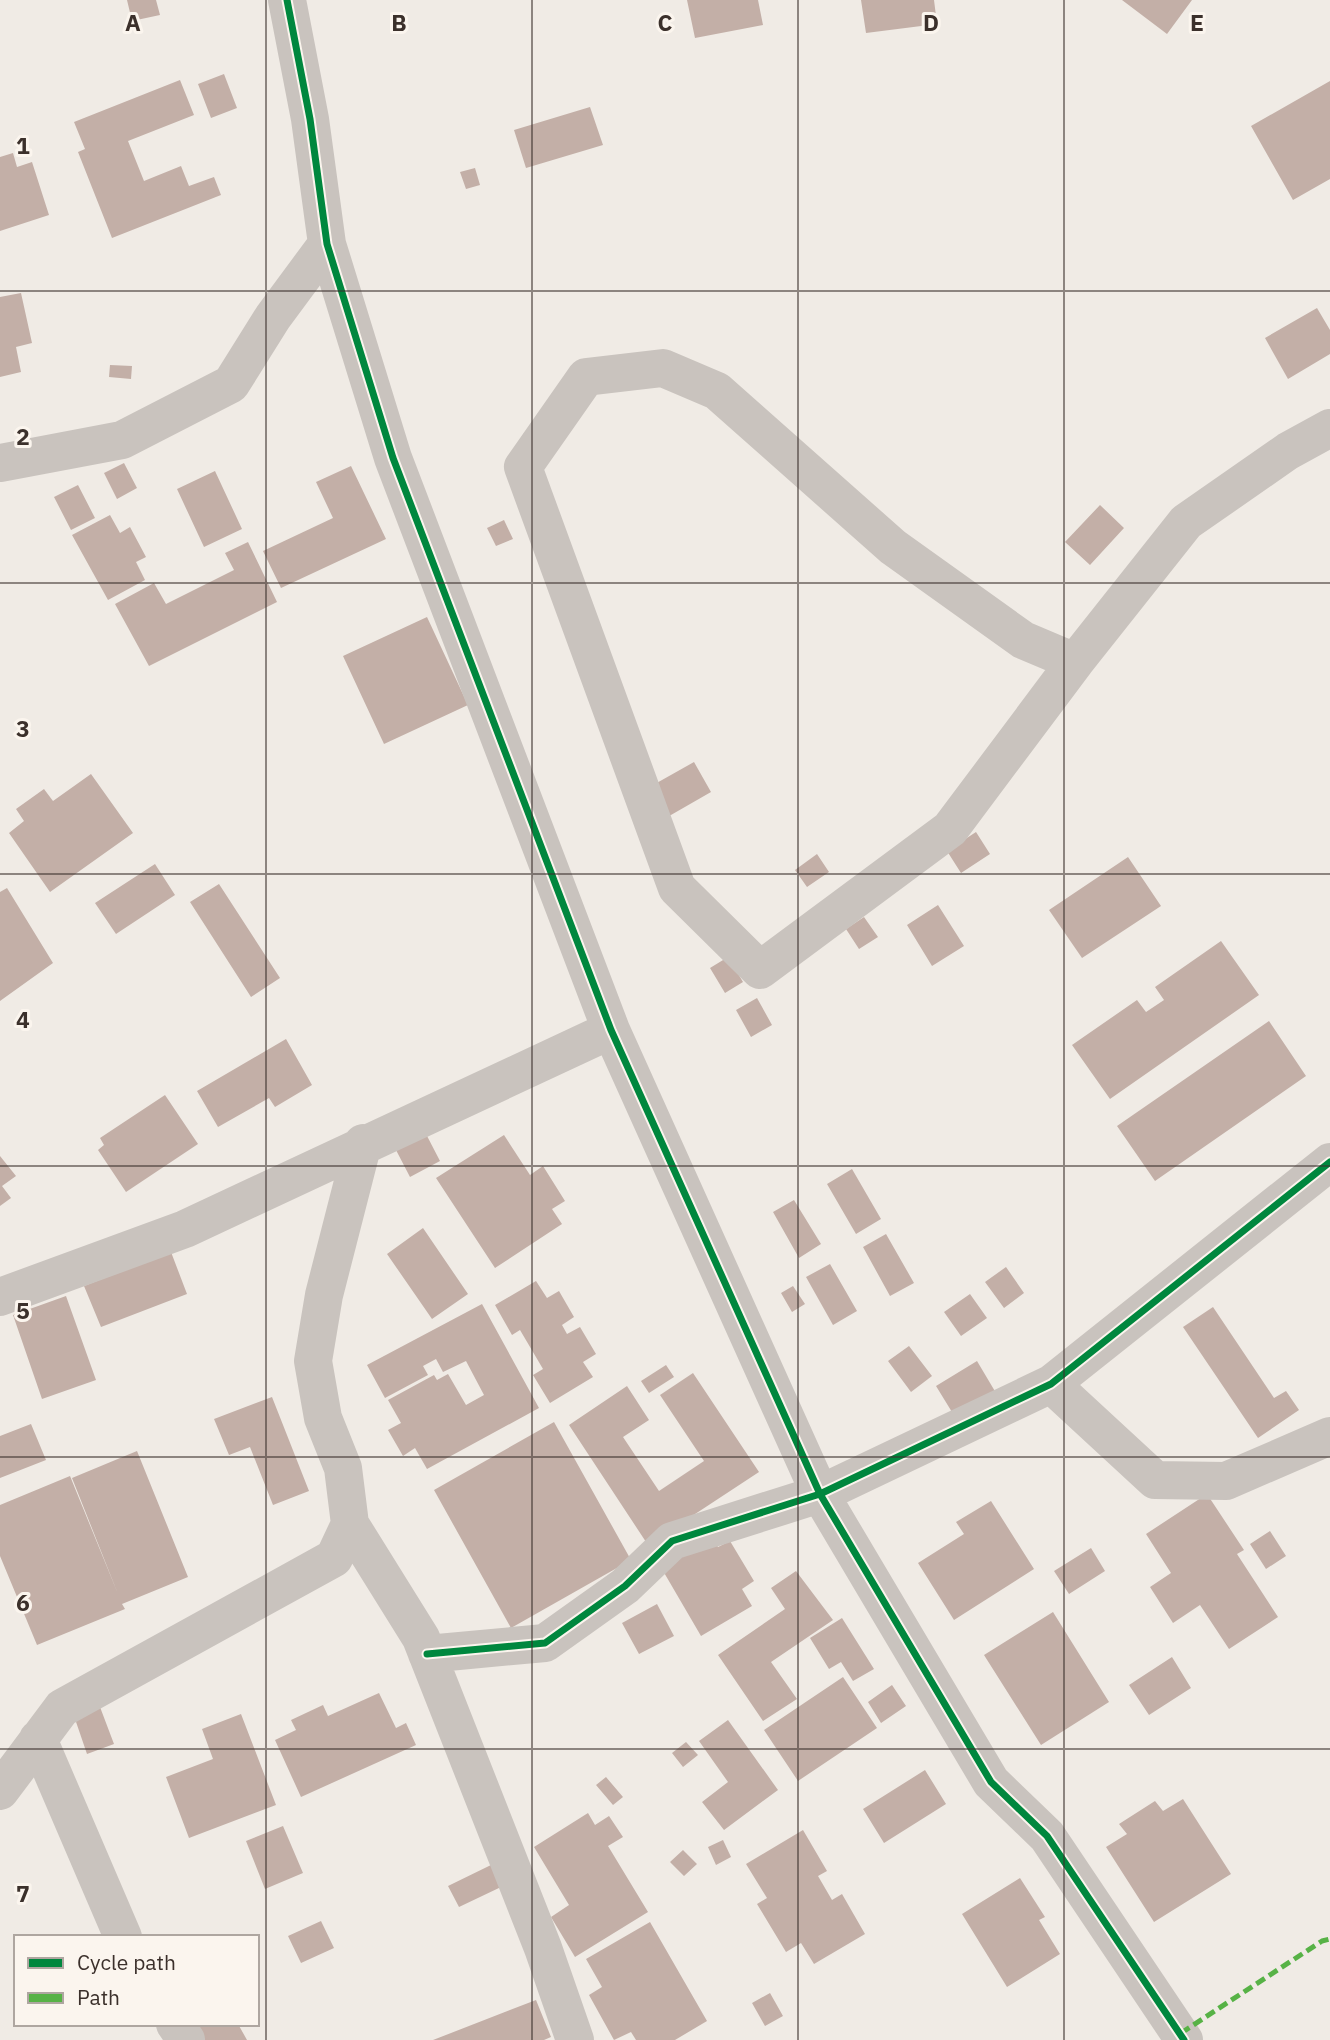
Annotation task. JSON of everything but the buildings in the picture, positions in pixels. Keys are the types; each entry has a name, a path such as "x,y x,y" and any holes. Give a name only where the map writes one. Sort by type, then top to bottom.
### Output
{"street":[{"path":"287,0 310,119 327,244 393,458 611,1030 820,1494 991,1782 1047,1836 1184,2040"},
{"path":"0,463 122,440 231,384 273,317 327,244"},
{"path":"1075,662 1023,640 894,547 717,391 663,368 586,377 523,467 677,888 760,970 950,830 1075,662 1186,522 1288,451 1330,428"},
{"path":"0,1297 185,1229 363,1143 611,1030"},
{"path":"363,1143 324,1294 313,1361 323,1418 343,1468 350,1524 421,1638 543,1948 575,2040"},
{"path":"427,1654 545,1643 625,1586 672,1541 820,1494 1051,1384 1330,1162"},
{"path":"1051,1384 1155,1480 1226,1481 1330,1436"},
{"path":"0,1791 62,1708 334,1558 350,1524"},
{"path":"38,1739 122,1935"}],"marked path":[{"path":"1181,2033 1322,1941 1330,1939"}],"cycle path":[{"path":"287,0 310,119 327,244 393,458 611,1030 820,1494 991,1782 1047,1836 1184,2040"},
{"path":"427,1654 545,1643 625,1586 672,1541 820,1494 1051,1384 1330,1162"}]}
